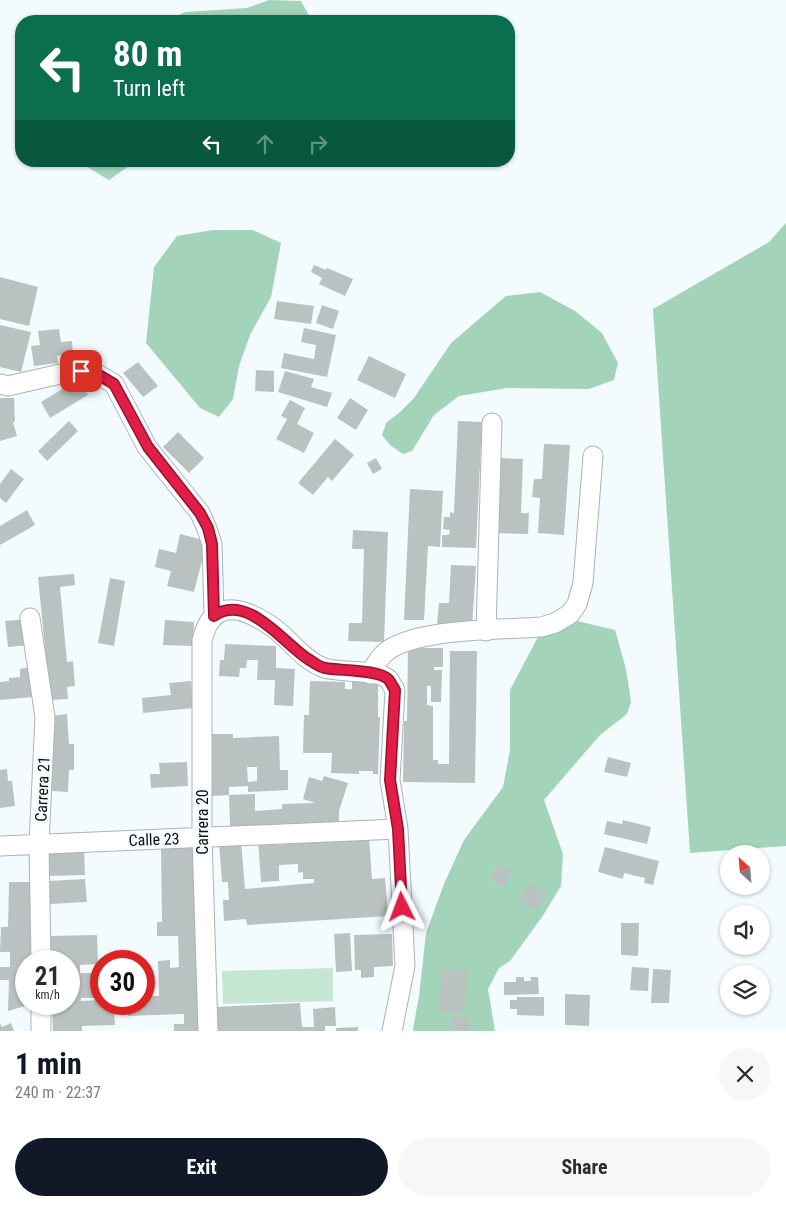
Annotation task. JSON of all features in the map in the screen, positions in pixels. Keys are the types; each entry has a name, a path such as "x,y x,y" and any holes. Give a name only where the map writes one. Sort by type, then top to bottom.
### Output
{"street":[{"path":"0,384 8,386 69,372 92,371 114,384 148,447 200,513 208,528 212,544 214,616"},
{"path":"486,631 492,424"},
{"path":"370,674 385,652 405,641 449,633 541,627 555,623 570,614 577,604 583,584 593,456"},
{"path":"214,616 222,610 231,608 251,615 270,625 302,655 323,668 370,674 388,679 395,690 390,780 398,829 406,966 392,1031"},
{"name":"Carrera 20","path":"208,1031 202,838 202,642 205,628 214,616"},
{"name":"Carrera 21","path":"30,618 45,717 39,844 41,950"},
{"name":"Calle 23","path":"0,846 398,829"},
{"path":"41,1015 41,1031"}],"green space":[{"path":"269,0 301,1 309,15 179,15 185,12 247,8"},
{"path":"88,167 127,167 109,180"},
{"path":"786,223 786,846 720,845 720,851 690,853 653,309 769,242"},
{"path":"213,230 253,230 281,243 271,297 250,335 239,366 233,399 219,417 200,408 146,343 154,267 177,236"},
{"path":"540,292 575,311 602,333 618,363 614,380 589,389 507,388 459,396 434,415 412,451 403,454 390,445 382,435 386,423 414,398 451,343 506,296"},
{"path":"577,621 615,630 626,669 631,702 627,714 600,735 544,800 563,854 561,886 542,917 510,961 499,968 488,989 495,1031 414,1031 426,933 444,884 464,840 503,787 510,750 510,690 539,635"},
{"path":"333,968 333,1001 223,1004 222,971"}],"building":[{"path":"314,265 326,270 327,268 353,279 345,296 319,284 322,278 311,272"},
{"path":"0,277 38,287 29,326 0,319"},
{"path":"277,301 314,306 311,324 274,319"},
{"path":"322,305 339,311 333,329 316,323"},
{"path":"0,325 31,332 21,372 0,367"},
{"path":"304,328 336,335 327,377 281,368 284,353 314,359 316,345 301,342"},
{"path":"59,329 61,342 72,341 73,354 57,356 58,363 34,366 31,346 40,345 38,331"},
{"path":"369,356 406,374 395,398 357,380"},
{"path":"138,362 158,386 143,397 123,373"},
{"path":"256,370 274,371 274,392 255,391"},
{"path":"285,371 314,379 311,387 332,393 327,407 278,392"},
{"path":"79,379 88,395 50,418 41,402"},
{"path":"0,398 14,398 15,422 13,422 17,436 0,441"},
{"path":"350,398 368,410 356,430 337,418"},
{"path":"290,400 305,408 297,424 314,433 304,453 276,439 287,419 281,416"},
{"path":"69,421 78,431 47,461 38,451"},
{"path":"458,421 482,422 476,548 442,547 442,535 449,535 450,530 443,529 444,517 450,517 450,512 454,513"},
{"path":"178,432 204,458 189,473 163,447"},
{"path":"335,439 354,455 332,481 328,477 313,495 298,483"},
{"path":"544,444 570,445 564,535 538,533 540,498 532,497 534,479 542,479"},
{"path":"376,458 382,469 373,474 367,463"},
{"path":"497,458 523,459 521,513 529,513 528,534 495,533"},
{"path":"11,469 24,479 6,503 0,498 0,484"},
{"path":"410,489 443,491 440,547 428,546 424,620 404,620"},
{"path":"27,510 35,525 0,545 0,526"},
{"path":"353,530 388,532 384,642 348,641 349,623 362,623 364,549 352,549"},
{"path":"180,534 207,541 194,592 167,586 171,571 155,567 159,549 176,553"},
{"path":"451,565 476,566 472,627 437,625 439,603 449,603"},
{"path":"74,574 75,585 60,587 67,662 73,661 75,686 67,687 68,699 50,700 38,577"},
{"path":"110,578 125,581 114,646 98,643"},
{"path":"28,619 30,645 8,647 5,621"},
{"path":"165,620 194,622 193,646 163,645"},
{"path":"225,644 276,646 276,668 295,669 293,706 274,705 275,680 257,680 258,660 247,660 246,668 240,668 239,677 219,676 220,660 224,660"},
{"path":"408,648 443,648 443,667 434,667 434,670 442,670 441,702 431,702 431,686 427,686 427,705 433,706 433,760 438,760 438,764 449,764 450,651 477,651 475,783 403,782 404,721 407,721"},
{"path":"31,667 33,697 0,700 0,682 9,681 9,678 20,677 20,669"},
{"path":"191,681 193,708 143,713 142,698 171,695 169,683"},
{"path":"310,681 345,682 345,689 352,689 352,682 378,682 378,717 380,717 378,774 373,774 373,771 359,771 359,774 331,773 332,753 303,753 304,715 309,715"},
{"path":"67,714 69,744 74,744 74,770 69,770 68,792 51,791 52,744 54,744 51,716"},
{"path":"210,734 233,734 233,738 279,736 280,770 288,770 288,790 248,792 248,786 229,787 229,795 212,796","holes":["247,767 257,767 257,781 248,782"]},
{"path":"608,757 631,763 627,777 604,772"},
{"path":"187,762 188,786 151,788 150,774 160,774 159,763"},
{"path":"7,769 8,781 12,781 15,806 0,808 0,770"},
{"path":"324,776 348,783 339,811 339,823 230,826 229,795 255,794 255,811 282,809 282,804 315,803 303,799 309,777 322,781"},
{"path":"623,820 651,827 647,844 604,834 607,821 622,824"},
{"path":"369,836 372,879 385,878 388,916 247,925 246,919 224,921 223,900 229,900 228,882 222,882 219,842 241,841 245,889 314,883 314,879 303,879 303,872 298,873 298,864 279,865 279,881 261,882 258,840 278,839 279,845 296,843 296,840"},
{"path":"199,846 203,1031 174,1031 174,1024 184,1024 184,1014 128,1016 155,1015 155,996 159,996 158,961 170,960 170,968 179,967 178,936 157,936 157,922 162,922 161,847"},
{"path":"605,847 659,861 653,885 644,883 645,878 624,873 623,879 598,872"},
{"path":"84,849 85,875 48,876 47,851"},
{"path":"497,865 512,871 505,886 490,880"},
{"path":"85,879 87,902 50,904 49,881"},
{"path":"9,882 36,882 35,950 15,950 15,1009 8,1011 9,980 0,980 0,967 10,967 10,952 0,952 1,927 8,927"},
{"path":"529,884 546,893 537,910 520,902"},
{"path":"621,923 639,923 638,956 621,955"},
{"path":"350,933 352,971 336,972 334,934"},
{"path":"392,934 393,966 374,967 374,977 361,978 361,970 355,970 354,935"},
{"path":"97,935 98,950 90,950 90,964 80,965 80,950 51,950 51,936"},
{"path":"632,967 649,968 648,991 630,990"},
{"path":"442,969 467,971 464,1013 439,1011"},
{"path":"653,969 671,970 669,1003 651,1003"},
{"path":"80,973 90,973 90,998 81,998 81,1001 90,1001 90,1015 114,1015 115,1025 82,1026 82,1031 53,1031 52,1015 80,1015"},
{"path":"516,977 524,977 524,981 531,981 530,977 538,977 539,994 504,995 504,982 516,982"},
{"path":"565,994 590,995 589,1026 565,1025"},
{"path":"517,997 544,997 544,1016 517,1015 517,1009 510,1009 510,1000 517,1000"},
{"path":"300,1003 302,1027 314,1027 313,1009 335,1007 336,1026 325,1026 325,1031 217,1031 216,1007"},
{"path":"452,1016 470,1019 468,1031 450,1028"},
{"path":"0,1023 2,1027 11,1023 14,1031 0,1031"},
{"path":"358,1027 358,1031 336,1031 336,1028"}],"route":[{"path":"81,371 92,371 104,376 114,384 148,447 200,513 208,528 212,544 214,616 222,610 231,608 251,615 270,625 302,655 323,668 375,674 388,679 395,690 390,780 398,829 402,907"}]}
